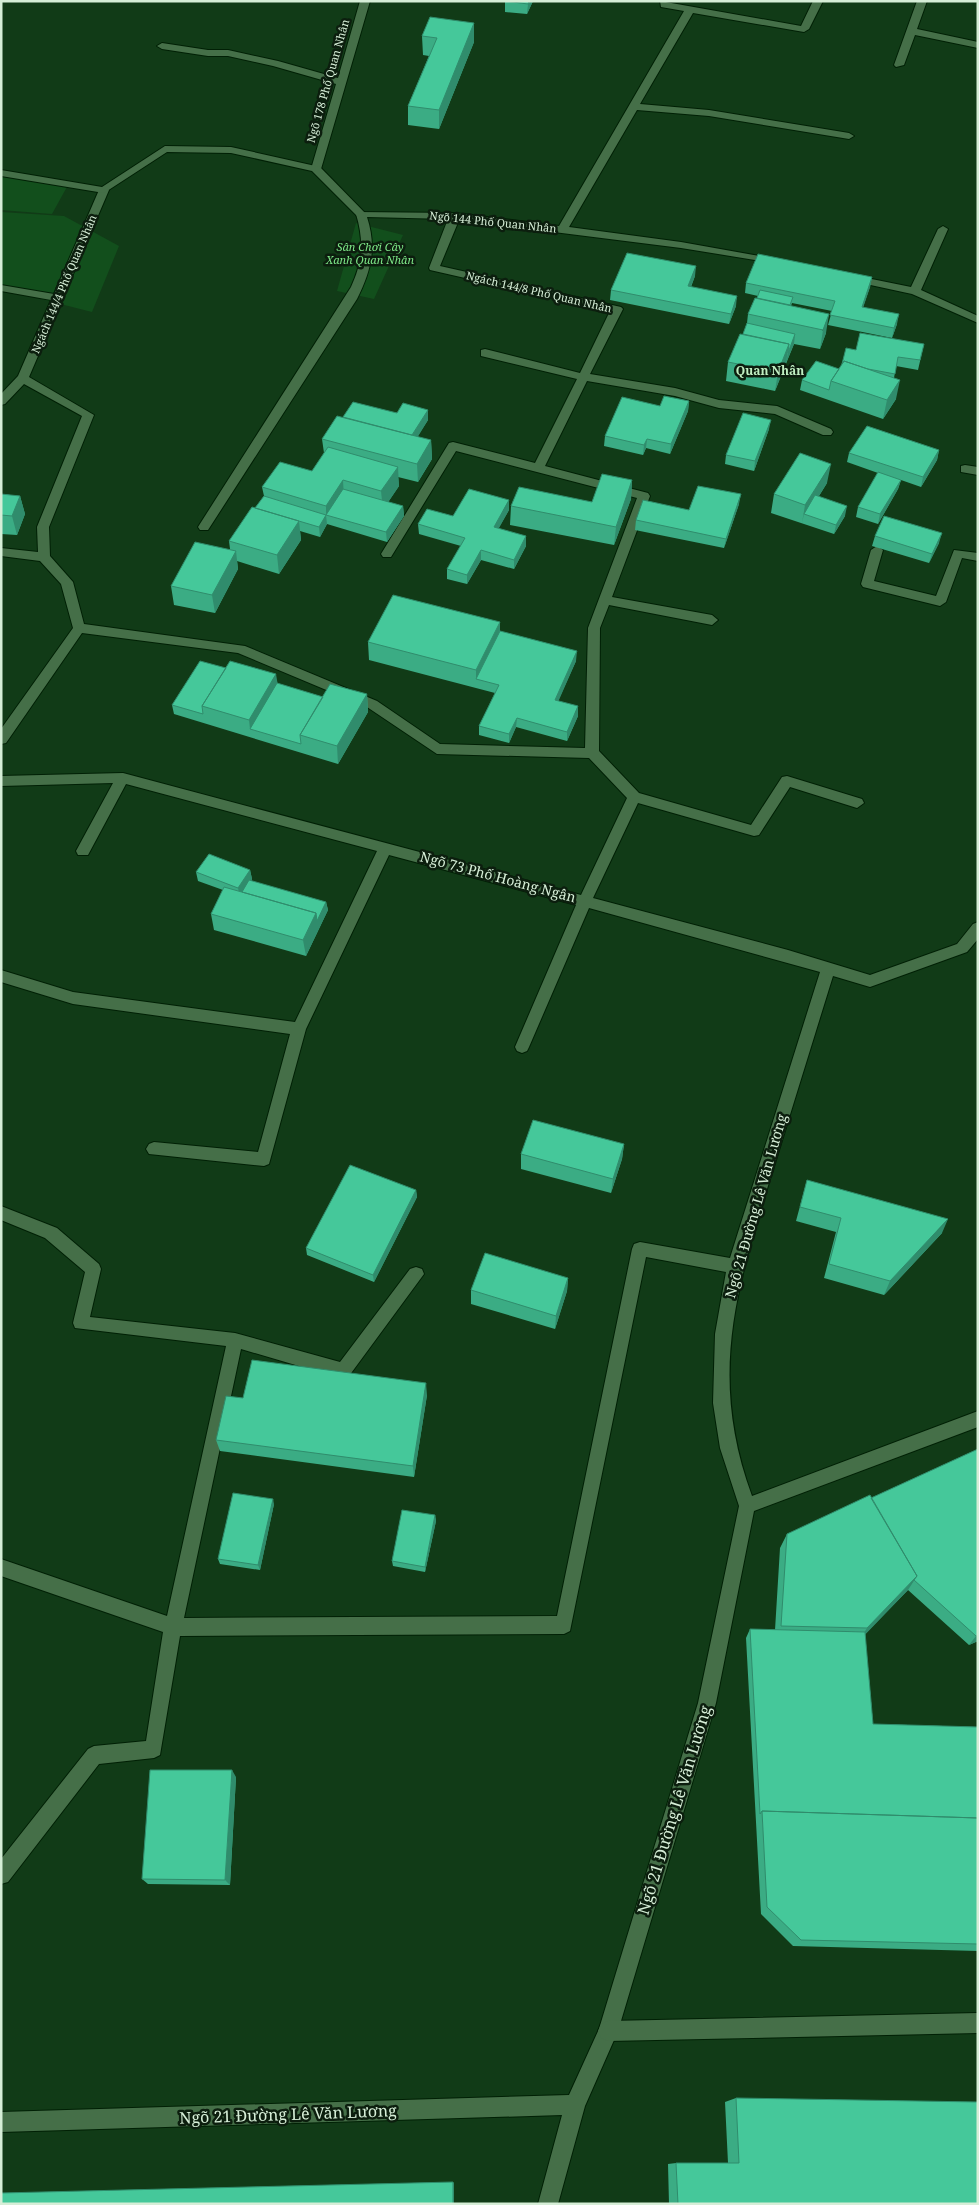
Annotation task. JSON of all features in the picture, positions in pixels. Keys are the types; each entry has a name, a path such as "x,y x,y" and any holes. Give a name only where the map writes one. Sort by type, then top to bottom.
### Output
{"street":[{"name":"Ngõ 178 Phố Quan Nhân","path":"316,169 365,1"},
{"path":"664,3 689,11 804,29 818,1"},
{"path":"899,65 922,1"},
{"path":"562,230 689,11"},
{"path":"911,30 978,45"},
{"path":"162,46 208,53 228,53 275,63 341,82"},
{"path":"634,107 709,113 849,136"},
{"path":"1,173 104,190 165,149 232,150 316,169 361,214 367,231 369,255 364,274 330,332 204,527"},
{"name":"Ngách 144/4 Phố Quan Nhân","path":"1,401 23,378 60,298 104,190"},
{"name":"Ngõ 144 Phố Quan Nhân","path":"361,214 455,216 681,245 759,258 784,265"},
{"name":"Ngách 144/8 Phố Quan Nhân","path":"455,216 434,268 617,309 539,467"},
{"path":"915,291 943,229"},
{"path":"840,276 915,291 978,320"},
{"path":"1,288 60,298"},
{"path":"485,352 583,377 675,392 719,404 777,410 827,432"},
{"path":"23,378 88,415 43,526 44,557"},
{"path":"387,554 453,446 644,496 594,628 592,753 634,797 754,830 787,781 857,803"},
{"path":"965,469 978,471"},
{"path":"877,550 867,584 940,602 958,552 978,557"},
{"path":"1,552 44,557 67,582 79,628 1,739"},
{"path":"605,600 712,620"},
{"path":"79,628 240,648 372,704 438,749 592,753"},
{"path":"83,851 123,778"},
{"name":"Ngõ 73 Phố Hoàng Ngân","path":"1,781 123,778 585,901 870,981 962,948 978,928"},
{"path":"522,1047 585,901 634,797"},
{"path":"154,1149 264,1159 299,1029 386,847"},
{"name":"Ngõ 21 Đường Lê Văn Lương","path":"548,2204 575,2105 608,2031 707,1703 747,1506 728,1447 721,1398 721,1353 725,1317 735,1266 828,968"},
{"path":"1,976 73,998 299,1029"},
{"path":"1,1212 50,1233 93,1269 81,1323 235,1340 343,1371 416,1274"},
{"path":"1,1567 173,1627 564,1625 640,1249 735,1266"},
{"path":"1,1875 94,1755 154,1749 173,1627 235,1340"},
{"path":"747,1506 978,1419"},
{"path":"608,2031 978,2023"},
{"name":"Ngõ 21 Đường Lê Văn Lương","path":"1,2122 575,2105"}],"green space":[{"path":"1,174 68,185 52,214 1,210"},
{"path":"1,212 64,216 119,246 92,312 1,289"},
{"name":"Sân Chơi Cây Xanh Quan Nhân","path":"356,223 403,235 374,299 337,291"}],"building":[{"path":"505,1 529,1 528,4"},
{"path":"430,17 474,23 439,110 408,106 437,38 422,36"},
{"path":"627,253 696,266 688,286 737,296 731,314 611,290"},
{"path":"758,254 872,277 862,307 899,314 894,328 830,315 835,301 746,283"},
{"path":"760,290 793,297 790,305 757,298"},
{"path":"755,298 829,314 823,330 748,314"},
{"path":"747,323 795,334 788,353 789,344 743,334"},
{"path":"860,333 924,344 920,360 898,357 895,374 868,369 844,361 842,364 846,348 856,350"},
{"path":"740,334 789,344 778,372 728,362"},
{"path":"816,361 839,369 831,381 829,390 802,380"},
{"path":"844,361 900,380 887,400 831,381"},
{"path":"664,396 689,401 671,444 647,439 644,445 605,436 622,397 660,406"},
{"path":"353,402 397,413 403,403 428,410 412,435 343,417"},
{"path":"743,413 771,420 755,461 726,455"},
{"path":"337,416 431,440 417,464 322,439"},
{"path":"867,426 939,450 923,477 849,453"},
{"path":"328,447 398,467 381,491 343,480 326,506 262,487 280,462 312,471"},
{"path":"800,453 831,464 805,505 774,494"},
{"path":"878,472 901,480 880,514 858,507"},
{"path":"602,474 632,480 616,527 511,506 519,487 592,502"},
{"path":"698,486 741,494 726,539 636,520 643,500 689,510"},
{"path":"343,489 403,506 386,532 326,515"},
{"path":"469,489 509,500 494,527 526,536 514,560 481,550 467,575 447,569 465,538 418,524 427,509 453,516"},
{"path":"1,494 20,496 12,516 1,515"},
{"path":"815,495 847,506 836,525 804,514"},
{"path":"264,496 326,515 319,527 255,508"},
{"path":"252,507 299,521 277,555 229,541"},
{"path":"884,516 942,533 932,554 875,536"},
{"path":"195,542 236,551 212,595 171,586"},
{"path":"393,595 500,622 476,670 368,642"},
{"path":"500,631 577,651 555,700 578,706 567,732 517,718 509,734 479,726 499,685 476,679"},
{"path":"200,661 226,668 202,706 203,714 172,705"},
{"path":"230,661 276,674 249,720 202,706"},
{"path":"277,683 323,697 300,735 301,744 250,729"},
{"path":"330,684 367,694 337,746 300,735"},
{"path":"209,854 250,870 238,888 196,872"},
{"path":"249,880 326,902 317,921 316,913 242,892"},
{"path":"224,887 316,913 303,940 211,914"},
{"path":"533,1120 624,1144 613,1179 521,1154"},
{"path":"350,1165 416,1190 373,1275 306,1248"},
{"path":"807,1180 948,1219 890,1281 829,1264 841,1218 800,1207"},
{"path":"485,1253 568,1278 556,1316 471,1290"},
{"path":"252,1360 426,1383 413,1466 216,1440 226,1396 243,1398"},
{"path":"978,1449 978,1636 976,1636 914,1580 917,1576 871,1498"},
{"path":"233,1493 273,1499 258,1565 218,1559"},
{"path":"870,1495 917,1576 867,1628 781,1626 787,1534"},
{"path":"402,1510 435,1515 425,1567 392,1561"},
{"path":"750,1629 865,1632 873,1724 978,1727 978,1818 762,1811 760,1814"},
{"path":"150,1770 232,1770 225,1880 142,1879"},
{"path":"762,1811 978,1818 978,1944 801,1940 767,1907"},
{"path":"736,2098 978,2102 978,2204 678,2204 676,2163 739,2163"},
{"path":"453,2182 453,2204 1,2204 1,2193"}],"district":[{"name":"Quan Nhân","path":"770,371"}]}
